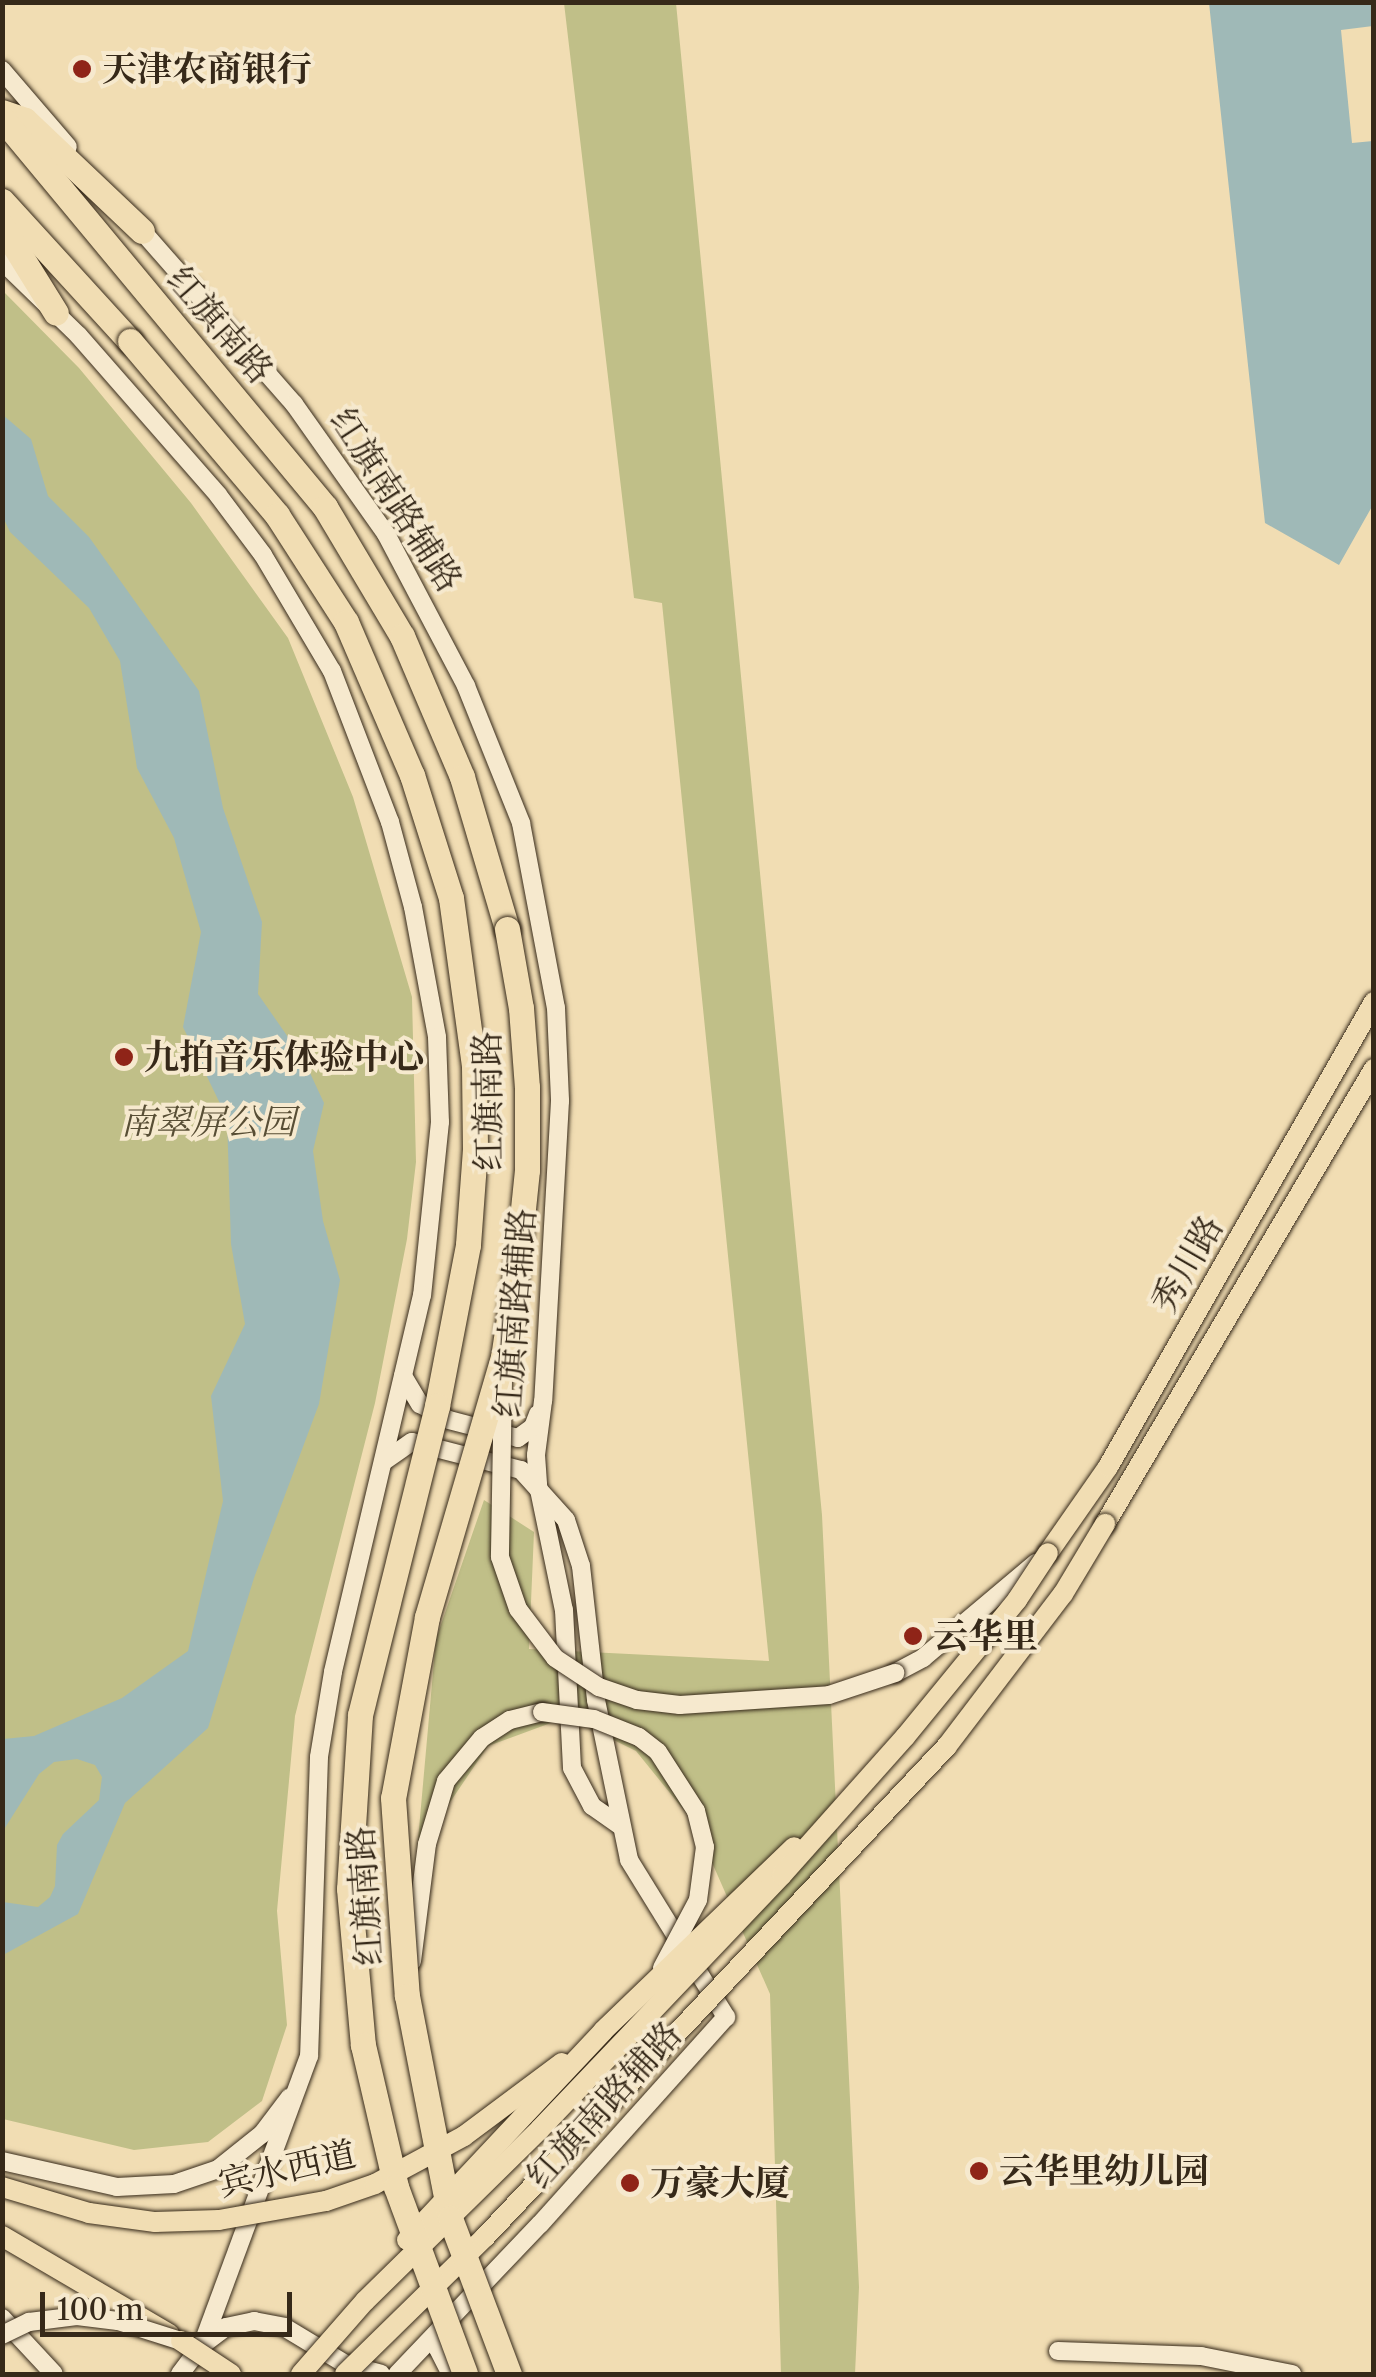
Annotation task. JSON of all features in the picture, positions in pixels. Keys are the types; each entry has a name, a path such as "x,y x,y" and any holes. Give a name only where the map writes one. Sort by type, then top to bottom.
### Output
{"highway":[{"path":"2,115 25,120 142,230"},
{"name":"红旗南路","path":"2,115 325,507 402,636 462,777 507,929 525,1046 527,1170 503,1357 428,1617 393,1798 406,1996 450,2218 510,2374"},
{"name":"红旗南路","path":"2,202 130,341 277,515 346,622 412,775 451,898 474,1066 475,1149 468,1245 438,1406 360,1715 349,1888 363,2046 392,2169 465,2374"},
{"path":"2,226 56,313"}],"main road":[{"name":"红旗南路辅路","path":"2,70 294,404 362,496 431,612 505,774 538,893 558,1042 557,1184 536,1455 538,1485 564,1610 572,1768 592,1806 619,1825 629,1860 726,2017 397,2374"},
{"path":"2,262 56,313 168,434 264,554 332,671 390,822 432,998 439,1077 431,1230 403,1376 332,1672 319,1756 308,2056 180,2374"},
{"name":"秀川路","path":"1048,1553 1108,1466 1370,1008"},
{"name":"秀川路","path":"349,2371 499,2223 946,1746 1063,1594 1374,1069"},
{"path":"503,1357 498,1530 508,1582 518,1609 555,1658 616,1694 659,1704 704,1706 828,1695 871,1684 923,1658 1048,1553"},
{"path":"403,1376 420,1404 448,1420 518,1438 532,1426 543,1401"},
{"path":"383,1462 412,1442 520,1470 538,1485 566,1520 582,1566 596,1700 618,1792 619,1825"},
{"path":"301,2374 364,2301 540,2129 906,1738 1017,1600 1048,1553"},
{"path":"406,1996 427,1844 446,1781 461,1758 482,1738 510,1720 542,1712 594,1719 639,1737 658,1752 696,1811 705,1848 698,1900 649,1986"},
{"path":"364,2301 388,2263 431,2211 574,2067 603,2031 772,1865 834,1815"},
{"name":"宾水西道","path":"2,2187 89,2213 155,2222 220,2220 326,2201 375,2184 464,2136 603,2031"},
{"path":"2,2161 116,2187 174,2184 218,2169 247,2146 299,2085"},
{"path":"2,2236 192,2343 231,2374"},
{"path":"451,2374 438,2349 456,2311"},
{"path":"2,2335 28,2322 77,2316 118,2321 192,2343 238,2322 268,2322 284,2326 349,2371 381,2374"},
{"path":"2,2318 54,2374"},
{"path":"1058,2350 1201,2356 1292,2374"}],"green space":[{"path":"564,3 676,3 822,1515 859,2287 855,2374 781,2374 770,1994 695,1824 636,1751 567,1717 488,1746 417,1851 436,1639 484,1500 534,1532 529,1649 769,1661 662,603 634,598"},
{"name":"南翠屏公园","path":"3,291 79,368 191,503 288,638 353,797 412,997 416,1162 407,1239 375,1403 295,1716 277,1911 287,2025 262,2101 208,2142 134,2150 3,2119"}],"water":[{"path":"1209,3 1373,3 1373,26 1341,30 1352,143 1373,141 1374,503 1339,565 1265,523"},
{"path":"3,415 31,439 48,496 89,537 199,691 223,808 262,922 258,994 304,1060 324,1103 313,1151 323,1221 340,1280 319,1404 254,1578 208,1728 125,1803 78,1914 3,1955 3,1902 38,1907 50,1897 55,1886 57,1845 63,1834 99,1800 102,1777 95,1765 77,1759 54,1762 39,1774 3,1831 3,1739 34,1736 122,1698 188,1651 223,1501 211,1396 245,1324 231,1244 227,1118 183,1027 201,932 174,838 137,768 120,661 89,608 10,532 3,517"}],"place":[{"name":"天津农商银行","path":"82,69"},
{"name":"九拍音乐体验中心","path":"124,1057"},
{"name":"云华里","path":"913,1636"},
{"name":"云华里幼儿园","path":"979,2171"},
{"name":"万豪大厦","path":"630,2183"}]}
